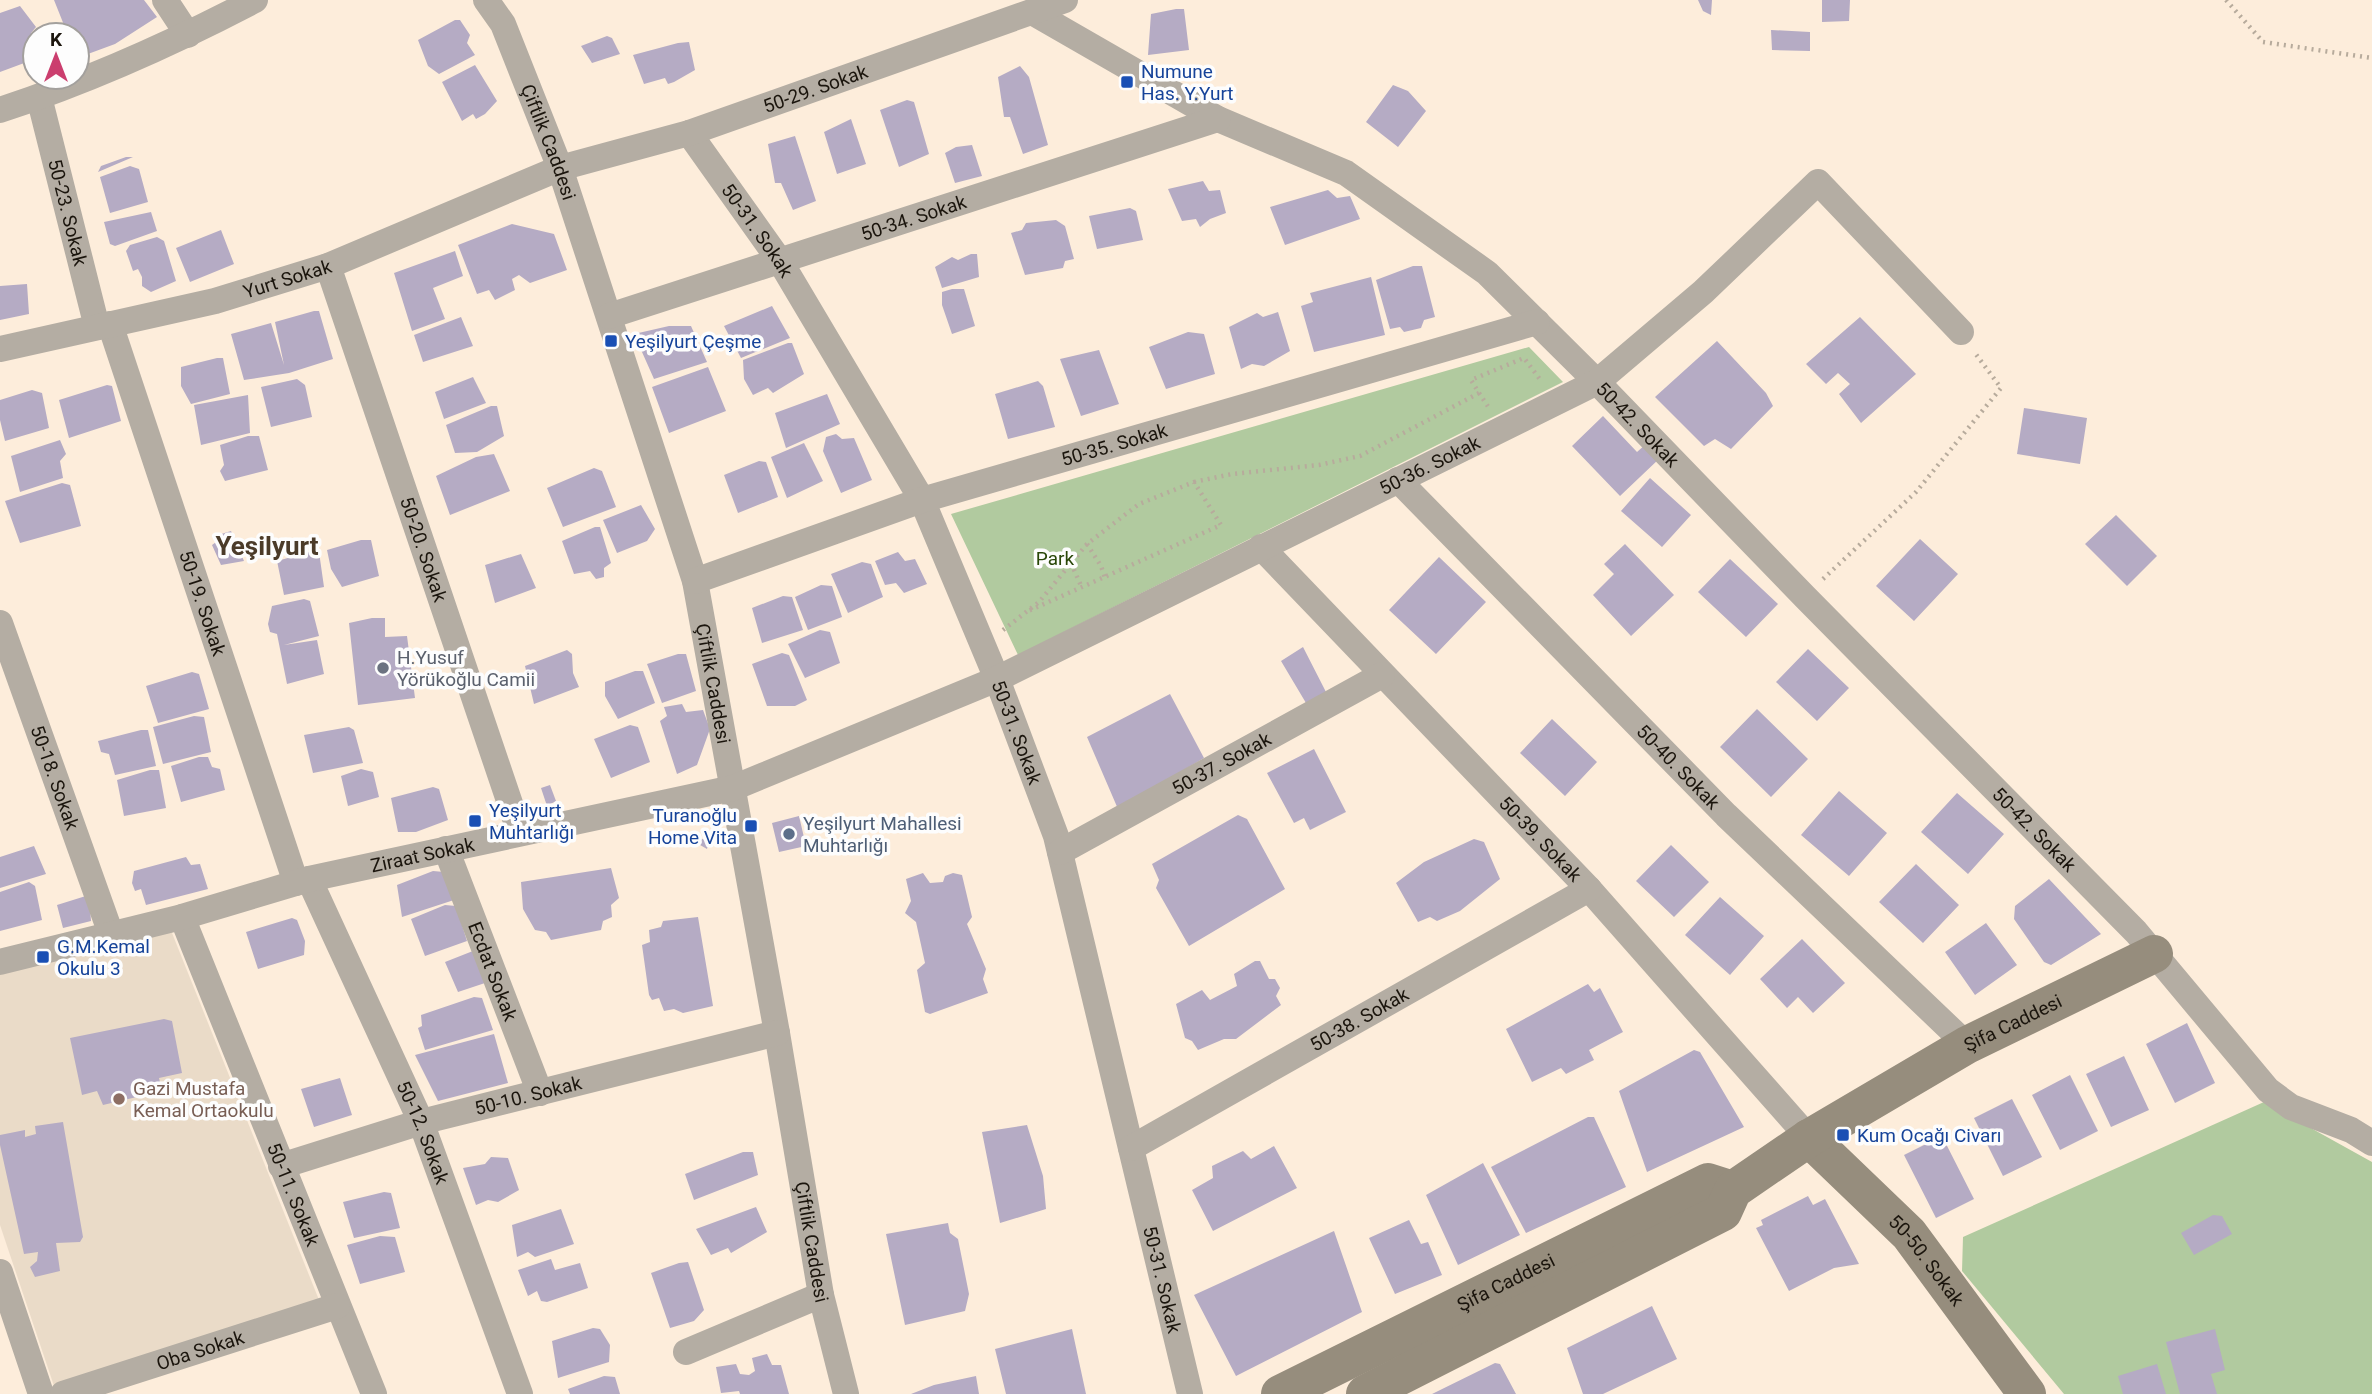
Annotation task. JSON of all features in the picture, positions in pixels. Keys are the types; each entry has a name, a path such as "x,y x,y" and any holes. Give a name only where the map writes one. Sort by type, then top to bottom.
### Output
{"street":[{"path":"165,0 188,35"},
{"path":"0,110 39,97 188,35 255,0"},
{"name":"Çiftlik Caddesi","path":"486,0 503,24 560,168 695,581 777,1032 821,1295 846,1394"},
{"name":"50-29. Sokak","path":"560,168 689,133 1065,0"},
{"name":"50-42. Sokak","path":"1032,12 1218,119 1346,173 1487,273 2126,922 2268,1090 2291,1107 2351,1130 2372,1143"},
{"name":"50-23. Sokak","path":"39,97 104,326"},
{"name":"50-34. Sokak","path":"608,316 1218,119"},
{"name":"50-31. Sokak","path":"689,133 780,261 922,500 997,679 1060,852 1190,1394"},
{"name":"Yurt Sokak","path":"0,349 215,301 328,266 560,168"},
{"name":"50-36. Sokak","path":"997,679 1597,382 1703,292 1818,182 1961,332"},
{"name":"50-20. Sokak","path":"328,266 520,833"},
{"name":"50-35. Sokak","path":"695,581 922,500 1537,322"},
{"name":"50-19. Sokak","path":"104,326 302,881"},
{"name":"50-40. Sokak","path":"1398,480 1726,815 1967,1045"},
{"name":"50-39. Sokak","path":"1261,547 1590,889 1809,1138"},
{"name":"50-18. Sokak","path":"0,623 111,934"},
{"name":"50-37. Sokak","path":"1060,852 1382,675"},
{"name":"Ziraat Sokak","path":"0,962 182,916 302,881 733,788 997,679"},
{"name":"Ecdat Sokak","path":"446,849 540,1093"},
{"name":"50-12. Sokak","path":"302,881 421,1122 520,1394"},
{"name":"50-38. Sokak","path":"1131,1148 1590,889"},
{"name":"50-11. Sokak","path":"182,916 373,1394"},
{"name":"Şifa Caddesi","path":"1364,1394 1723,1212 1733,1189 1809,1138 1967,1045 2154,954"},
{"name":"50-10. Sokak","path":"281,1166 421,1122 777,1032"},
{"name":"50-50. Sokak","path":"1809,1138 1909,1234 2027,1394"},
{"name":"Şifa Caddesi","path":"1280,1394 1708,1182 1733,1189"},
{"path":"0,1272 41,1394"},
{"path":"686,1352 821,1295"},
{"name":"Oba Sokak","path":"63,1394 337,1306"}],"path":[{"path":"2226,0 2263,42 2372,58"},
{"path":"1805,597 1916,492 2001,388 1961,332"},
{"path":"1501,405 1490,411 1471,380 1524,359 1543,383 1533,389"},
{"path":"982,645 1039,602 1087,544 1139,504 1194,482 1232,474 1319,465 1360,456 1479,393"},
{"path":"1026,612 1221,525 1194,482"},
{"path":"1087,544 1105,578"},
{"path":"1071,563 1082,588"}],"shaded area":[{"name":"Gazi Mustafa Kemal Ortaokulu","path":"170,928 319,1300 54,1386 0,1225 0,973"}],"green space":[{"name":"Park","path":"1529,347 1563,382 1018,655 951,514"},
{"path":"2264,1102 2372,1162 2372,1394 2064,1394 1962,1271 1963,1237"}],"building":[{"path":"54,0 144,0 157,17 115,44 91,53 91,21 62,21"},
{"path":"1698,0 1712,0 1711,15 1703,11"},
{"path":"1822,0 1850,0 1849,21 1822,22"},
{"path":"20,6 31,21 21,21 21,64 0,72 0,13"},
{"path":"1184,9 1189,50 1148,55 1151,14"},
{"path":"455,20 460,20 470,35 467,43 475,55 439,74 428,66 418,40"},
{"path":"1771,30 1810,32 1810,51 1772,50"},
{"path":"607,36 612,38 620,54 592,63 581,46"},
{"path":"689,42 695,70 668,84 665,78 644,84 633,55"},
{"path":"475,65 497,101 485,114 476,119 473,114 462,121 442,82"},
{"path":"1020,66 1029,77 1048,145 1023,154 1010,117 1004,117 998,77"},
{"path":"1393,85 1408,91 1426,111 1398,147 1366,122"},
{"path":"907,100 914,102 929,154 899,167 880,110"},
{"path":"851,119 866,164 837,174 824,132"},
{"path":"795,136 816,201 793,210 781,183 775,183 768,144"},
{"path":"972,145 982,176 955,183 945,153 956,147"},
{"path":"133,157 98,172 101,166"},
{"path":"130,166 139,169 148,202 110,213 100,177"},
{"path":"1203,181 1209,191 1220,190 1226,213 1210,219 1200,227 1196,219 1182,221 1168,189"},
{"path":"1328,190 1337,198 1350,196 1360,219 1285,245 1270,207"},
{"path":"1130,208 1136,211 1143,240 1097,249 1089,216"},
{"path":"151,212 157,231 115,246 110,244 104,222"},
{"path":"1056,220 1065,226 1074,259 1065,261 1063,268 1025,275 1011,233 1022,230 1026,223"},
{"path":"512,224 554,234 567,270 530,283 519,275 512,279 515,290 495,300 489,290 477,294 458,245"},
{"path":"221,230 234,264 190,282 176,248"},
{"path":"157,237 164,241 176,281 151,292 142,286 142,277 138,269 133,271 126,251 130,245"},
{"path":"455,251 463,276 433,288 445,319 412,331 394,273"},
{"path":"977,254 979,277 942,288 935,267 952,257 958,260"},
{"path":"1413,266 1422,266 1435,317 1424,320 1421,328 1404,332 1400,327 1390,329 1376,280"},
{"path":"1371,277 1385,335 1314,352 1301,306 1313,302 1310,293"},
{"path":"27,284 29,314 0,320 0,286"},
{"path":"964,289 975,326 952,334 942,305 942,292"},
{"path":"772,306 790,338 741,358 724,326"},
{"path":"319,311 333,359 289,373 244,380 231,334 271,323 284,365 275,322"},
{"path":"1278,312 1290,351 1264,366 1252,364 1241,369 1229,327 1257,313 1263,317"},
{"path":"461,317 473,346 423,362 414,335"},
{"path":"1860,317 1916,374 1861,423 1839,394 1850,384 1838,373 1826,384 1806,364"},
{"path":"669,326 691,326 707,362 654,379 634,334"},
{"path":"1188,332 1204,334 1215,374 1166,389 1149,347"},
{"path":"1717,341 1766,393 1773,406 1731,449 1715,439 1704,446 1655,397"},
{"path":"792,343 804,374 773,393 768,388 753,395 744,379 743,360"},
{"path":"1099,350 1119,404 1081,416 1060,359"},
{"path":"223,358 230,394 191,404 181,386 181,367"},
{"path":"708,367 726,411 669,433 652,387"},
{"path":"473,377 486,403 444,419 435,392"},
{"path":"297,379 305,385 312,417 271,427 261,387"},
{"path":"1038,381 1043,386 1055,427 1008,439 995,394"},
{"path":"107,385 112,386 121,421 69,438 59,400"},
{"path":"32,390 42,393 49,428 5,441 0,420 0,400"},
{"path":"827,394 840,424 786,448 775,413"},
{"path":"248,395 250,433 201,445 194,405"},
{"path":"497,406 504,436 477,452 455,453 446,425"},
{"path":"2024,408 2087,418 2080,464 2017,454"},
{"path":"1603,416 1637,452 1646,444 1660,458 1620,496 1572,446"},
{"path":"836,434 842,439 854,438 872,480 841,493 823,451 826,437"},
{"path":"248,436 259,436 268,470 225,481 220,471 224,465 220,445"},
{"path":"60,440 66,454 60,461 63,478 20,492 11,456"},
{"path":"804,443 823,481 787,498 771,457"},
{"path":"494,454 510,491 450,515 436,476 476,457"},
{"path":"759,461 766,462 778,497 738,513 724,475"},
{"path":"594,468 602,471 616,507 563,527 547,488"},
{"path":"1650,478 1691,515 1662,547 1621,511"},
{"path":"62,483 70,485 81,526 20,543 5,501"},
{"path":"641,505 655,529 647,541 617,553 603,520"},
{"path":"2116,515 2157,556 2127,586 2085,544"},
{"path":"600,527 611,563 604,568 604,577 596,579 590,571 574,574 562,541"},
{"path":"231,531 244,561 221,565 212,545 219,540 218,535"},
{"path":"1920,539 1958,574 1914,621 1876,586"},
{"path":"361,540 371,540 379,576 342,587 331,569 327,550"},
{"path":"1625,544 1674,595 1631,636 1593,595 1614,574 1604,564"},
{"path":"313,551 319,552 324,587 284,595 277,561"},
{"path":"898,552 905,561 915,559 927,584 904,593 896,583 885,585 875,561"},
{"path":"521,554 536,588 495,603 485,565"},
{"path":"1439,557 1486,602 1436,654 1389,610"},
{"path":"1730,559 1778,604 1746,637 1698,592"},
{"path":"862,562 871,564 883,597 848,613 831,574"},
{"path":"821,585 832,586 842,617 808,630 795,597"},
{"path":"783,596 792,597 803,630 762,643 752,608"},
{"path":"304,599 310,601 319,636 284,645 317,640 324,674 287,684 277,634 270,632 268,624 272,606"},
{"name":"H.Yusuf Yörükoğlu Camii","path":"385,618 385,637 407,636 415,698 358,705 349,623"},
{"path":"820,630 830,632 840,663 805,678 788,644"},
{"path":"1303,647 1326,692 1306,703 1281,661"},
{"path":"1808,649 1849,688 1817,721 1776,682"},
{"path":"567,650 572,654 573,673 579,687 534,704 525,666"},
{"path":"782,653 789,655 807,700 795,706 767,706 752,664"},
{"path":"686,654 696,691 662,703 647,664"},
{"path":"635,671 643,671 655,703 618,719 605,696 605,682"},
{"path":"192,672 199,674 209,709 158,723 146,686"},
{"path":"1170,694 1204,758 1118,809 1087,737"},
{"path":"682,704 686,712 703,710 710,729 697,765 677,774 660,721 667,716 664,707"},
{"path":"1757,709 1808,759 1771,797 1720,747"},
{"path":"194,716 204,717 211,752 163,764 153,727"},
{"path":"1552,719 1597,762 1565,796 1520,753"},
{"path":"630,725 638,727 650,762 611,778 594,739"},
{"path":"349,727 354,730 363,763 313,773 304,735"},
{"path":"148,730 156,766 115,775 109,754 101,752 98,741"},
{"path":"1314,749 1346,812 1310,830 1304,818 1294,823 1267,773"},
{"path":"199,757 208,757 212,767 220,769 225,790 181,802 171,766"},
{"path":"361,769 373,772 379,797 348,806 341,776"},
{"path":"159,770 166,808 124,816 117,780"},
{"path":"550,785 556,801 547,806 541,788"},
{"path":"433,787 439,789 448,820 416,832 398,832 391,798"},
{"path":"1839,791 1887,833 1849,876 1801,835"},
{"path":"1957,793 2004,834 1968,874 1921,832"},
{"path":"1238,815 1247,819 1285,889 1189,946 1156,888 1159,880 1152,864"},
{"name":"Yeşilyurt Mahallesi Muhtarlığı","path":"799,816 806,846 779,852 772,823"},
{"path":"696,837 709,841 707,849 695,842"},
{"path":"1474,839 1484,842 1500,879 1460,911 1437,921 1430,917 1418,922 1396,883 1424,862"},
{"path":"1671,845 1709,882 1674,917 1636,881"},
{"path":"34,846 46,874 0,888 0,857"},
{"path":"186,857 191,865 200,864 208,889 146,905 141,889 135,891 132,883 134,871"},
{"path":"1916,864 1959,905 1923,943 1879,902"},
{"path":"611,868 619,898 611,905 612,917 603,921 601,930 551,940 546,932 535,930 523,909 521,882"},
{"path":"433,871 444,872 454,900 402,917 397,885"},
{"path":"923,873 930,883 943,882 945,876 953,873 962,875 972,917 967,924 986,969 983,979 988,993 930,1014 925,1012 917,970 925,963 916,922 905,913 911,901 906,879"},
{"path":"2049,879 2101,934 2051,965 2044,962 2014,919 2015,906"},
{"path":"29,882 35,886 42,920 0,931 0,892"},
{"path":"89,895 91,921 63,928 57,905"},
{"path":"1720,897 1764,936 1730,975 1685,935"},
{"path":"445,905 456,906 467,941 425,956 411,919"},
{"path":"698,917 713,1006 683,1013 674,1009 664,1011 659,998 652,1000 649,995 642,945 650,942 649,930 661,927 663,921"},
{"path":"292,918 297,920 305,941 304,955 258,969 246,932"},
{"path":"1986,923 2017,965 1975,995 1945,952"},
{"path":"1802,939 1845,983 1813,1013 1798,997 1787,1008 1760,979"},
{"path":"478,949 494,980 458,992 445,962"},
{"path":"1255,961 1260,961 1269,979 1275,979 1280,988 1276,996 1281,1005 1236,1039 1224,1039 1198,1050 1192,1041 1185,1038 1176,1004 1202,990 1210,1000 1237,986 1234,974"},
{"path":"1588,984 1594,992 1600,988 1623,1032 1589,1050 1594,1060 1566,1074 1561,1068 1532,1082 1506,1029"},
{"path":"474,997 482,998 493,1030 425,1050 418,1028 422,1026 421,1015"},
{"path":"164,1019 172,1021 182,1073 159,1078 162,1091 103,1105 97,1091 82,1095 70,1038"},
{"path":"2187,1023 2215,1083 2175,1103 2146,1044"},
{"path":"494,1034 508,1083 438,1101 415,1055"},
{"path":"1694,1050 1700,1052 1744,1127 1647,1172 1619,1091"},
{"path":"2124,1056 2149,1110 2111,1127 2086,1074"},
{"path":"2070,1075 2098,1131 2060,1150 2032,1095"},
{"path":"340,1078 352,1115 314,1127 301,1089"},
{"path":"2012,1099 2042,1157 2003,1176 1974,1118"},
{"path":"1588,1117 1594,1117 1626,1187 1526,1233 1491,1167"},
{"path":"63,1122 83,1237 80,1242 56,1243 60,1271 35,1277 30,1267 37,1261 38,1252 24,1254 0,1135 25,1130 25,1137 36,1134 35,1126"},
{"path":"1027,1125 1043,1176 1046,1209 1000,1223 982,1132"},
{"path":"1942,1136 1974,1199 1936,1218 1904,1155"},
{"path":"1274,1146 1297,1188 1213,1231 1192,1190 1213,1178 1212,1166 1243,1151 1251,1159"},
{"path":"743,1152 753,1152 758,1175 694,1200 685,1174"},
{"path":"491,1157 508,1158 519,1190 498,1202 488,1200 476,1205 463,1168 485,1164"},
{"path":"1483,1163 1520,1235 1458,1265 1426,1195"},
{"path":"384,1192 391,1193 400,1228 354,1238 343,1202"},
{"path":"1808,1196 1813,1205 1825,1199 1859,1264 1834,1268 1789,1291 1756,1228 1763,1225 1761,1220"},
{"path":"756,1207 767,1232 731,1253 728,1248 711,1255 696,1229"},
{"path":"561,1209 574,1244 535,1257 528,1252 517,1257 512,1225"},
{"path":"2213,1215 2222,1216 2232,1234 2194,1255 2181,1233"},
{"path":"1409,1220 1421,1244 1428,1242 1442,1275 1395,1294 1369,1238"},
{"path":"948,1223 950,1233 958,1239 969,1294 965,1311 905,1325 886,1234"},
{"path":"1334,1231 1362,1312 1236,1376 1194,1295"},
{"path":"380,1236 395,1237 405,1272 360,1284 347,1245"},
{"path":"551,1259 555,1270 580,1263 588,1288 547,1302 541,1301 537,1291 528,1296 518,1270"},
{"path":"688,1262 704,1310 694,1321 670,1328 651,1273"},
{"path":"1652,1306 1677,1359 1603,1394 1583,1394 1567,1348"},
{"path":"593,1328 600,1329 610,1345 609,1362 558,1378 552,1341"},
{"path":"1072,1329 1086,1394 1006,1394 995,1349"},
{"path":"2215,1329 2225,1370 2211,1374 2217,1394 2180,1394 2166,1342"},
{"path":"767,1354 772,1365 781,1365 789,1394 740,1394 739,1391 721,1393 716,1367 736,1364 740,1374 749,1375 755,1371 752,1358"},
{"path":"1495,1363 1500,1364 1516,1394 1432,1394"},
{"path":"2157,1364 2166,1394 2123,1394 2118,1376"},
{"path":"604,1376 615,1377 620,1394 570,1394 568,1389"},
{"path":"976,1376 979,1394 911,1394 934,1385"}],"place":[{"name":"Numune Has. Y.Yurt","path":"1127,82"},
{"name":"Yeşilyurt Çeşme","path":"611,341"},
{"name":"H.Yusuf Yörükoğlu Camii","path":"383,668"},
{"name":"Yeşilyurt Muhtarlığı","path":"475,821"},
{"name":"Turanoğlu Home Vita","path":"751,826"},
{"name":"Yeşilyurt Mahallesi Muhtarlığı","path":"789,834"},
{"name":"G.M.Kemal Okulu 3","path":"43,957"},
{"name":"Gazi Mustafa Kemal Ortaokulu","path":"119,1099"},
{"name":"Kum Ocağı Civarı","path":"1843,1135"}],"district":[{"name":"Yeşilyurt","path":"267,546"}]}
